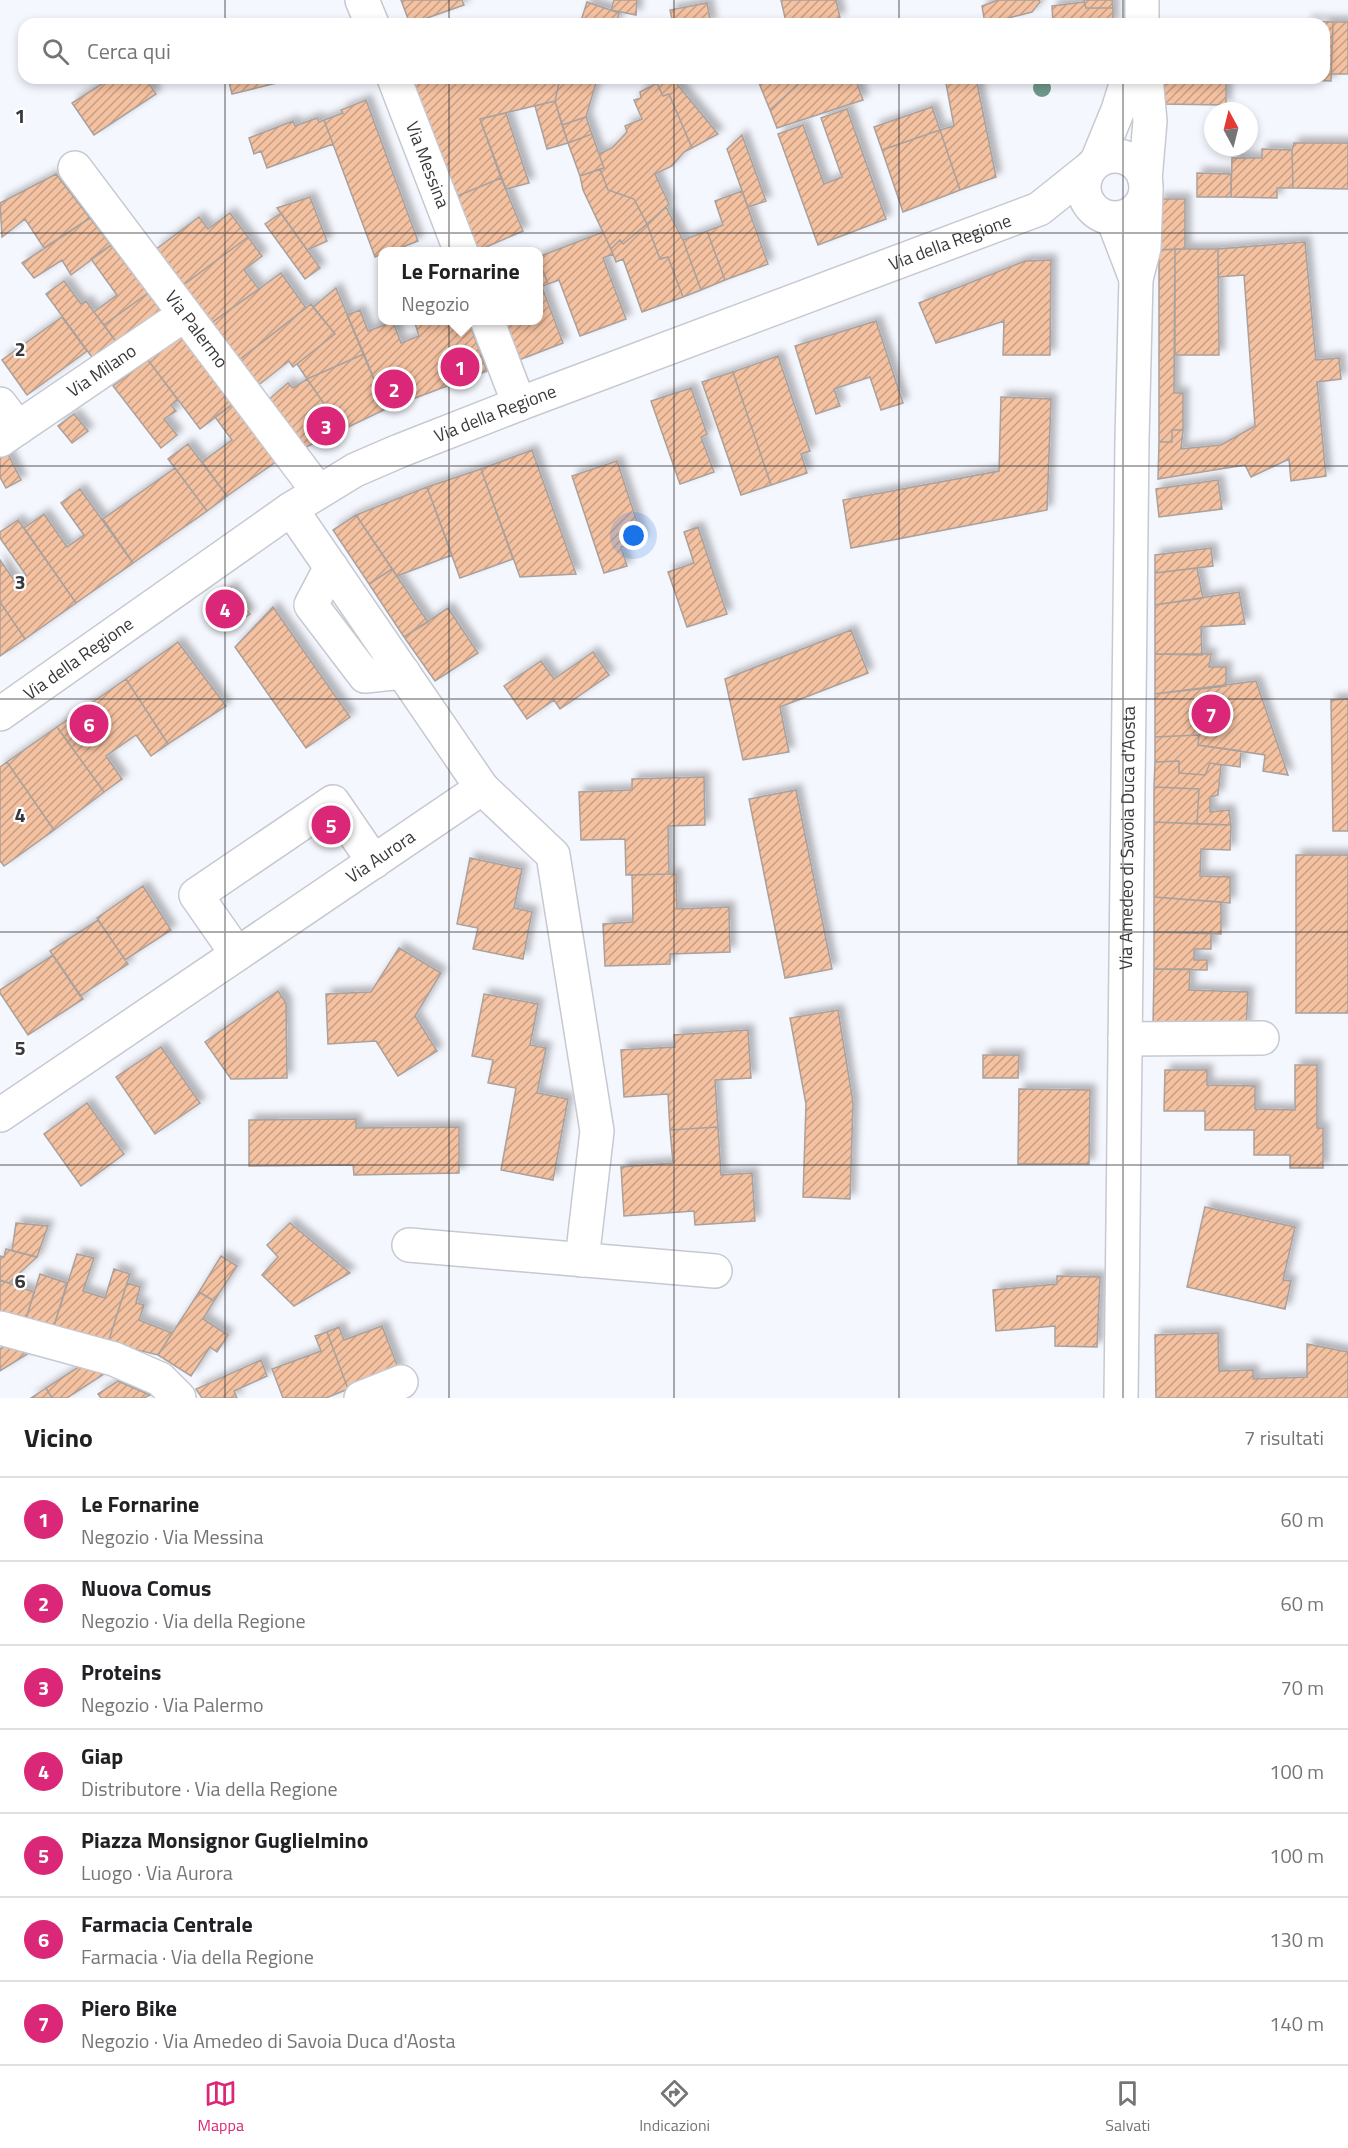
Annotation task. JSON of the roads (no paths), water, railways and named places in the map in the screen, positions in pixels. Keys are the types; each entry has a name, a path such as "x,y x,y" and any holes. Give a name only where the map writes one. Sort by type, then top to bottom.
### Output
{"street":[{"path":"362,0 370,18"},
{"path":"1142,0 1142,18"},
{"name":"Via Messina","path":"396,84 459,247"},
{"path":"1126,84 1118,110 1093,165 1084,178 1083,189 1085,199 1091,208 1106,216 1136,279"},
{"path":"1136,279 1144,248 1150,121 1147,84"},
{"path":"1106,157 1126,158 1135,163 1146,185 1138,208 1131,214 1106,216 1039,209 1106,157"},
{"name":"Via Palermo","path":"75,168 318,491"},
{"name":"Via della Regione","path":"0,714 291,509 355,470 519,404 1039,209"},
{"name":"Via Amedeo di Savoia Duca d'Aosta","path":"1121,1398 1132,439 1136,279"},
{"name":"Via Milano","path":"6,424 184,315"},
{"path":"489,325 519,404"},
{"path":"291,509 482,788 553,855 597,1131 582,1260"},
{"name":"Via Aurora","path":"0,1115 482,788"},
{"path":"237,954 196,895 333,802 374,862"},
{"path":"1125,1039 1262,1038"},
{"path":"409,1245 716,1271"},
{"path":"0,1328 114,1359 160,1378 179,1398"},
{"path":"361,1398 401,1382"}],"place":[{"name":"Le Fornarine","path":"460,367"},
{"name":"Nuova Comus","path":"394,389"},
{"name":"Proteins","path":"326,426"},
{"name":"Giap","path":"225,609"},
{"name":"Piero Bike","path":"1211,714"},
{"name":"Farmacia Centrale","path":"89,724"},
{"name":"Piazza Monsignor Guglielmino","path":"331,825"}]}
